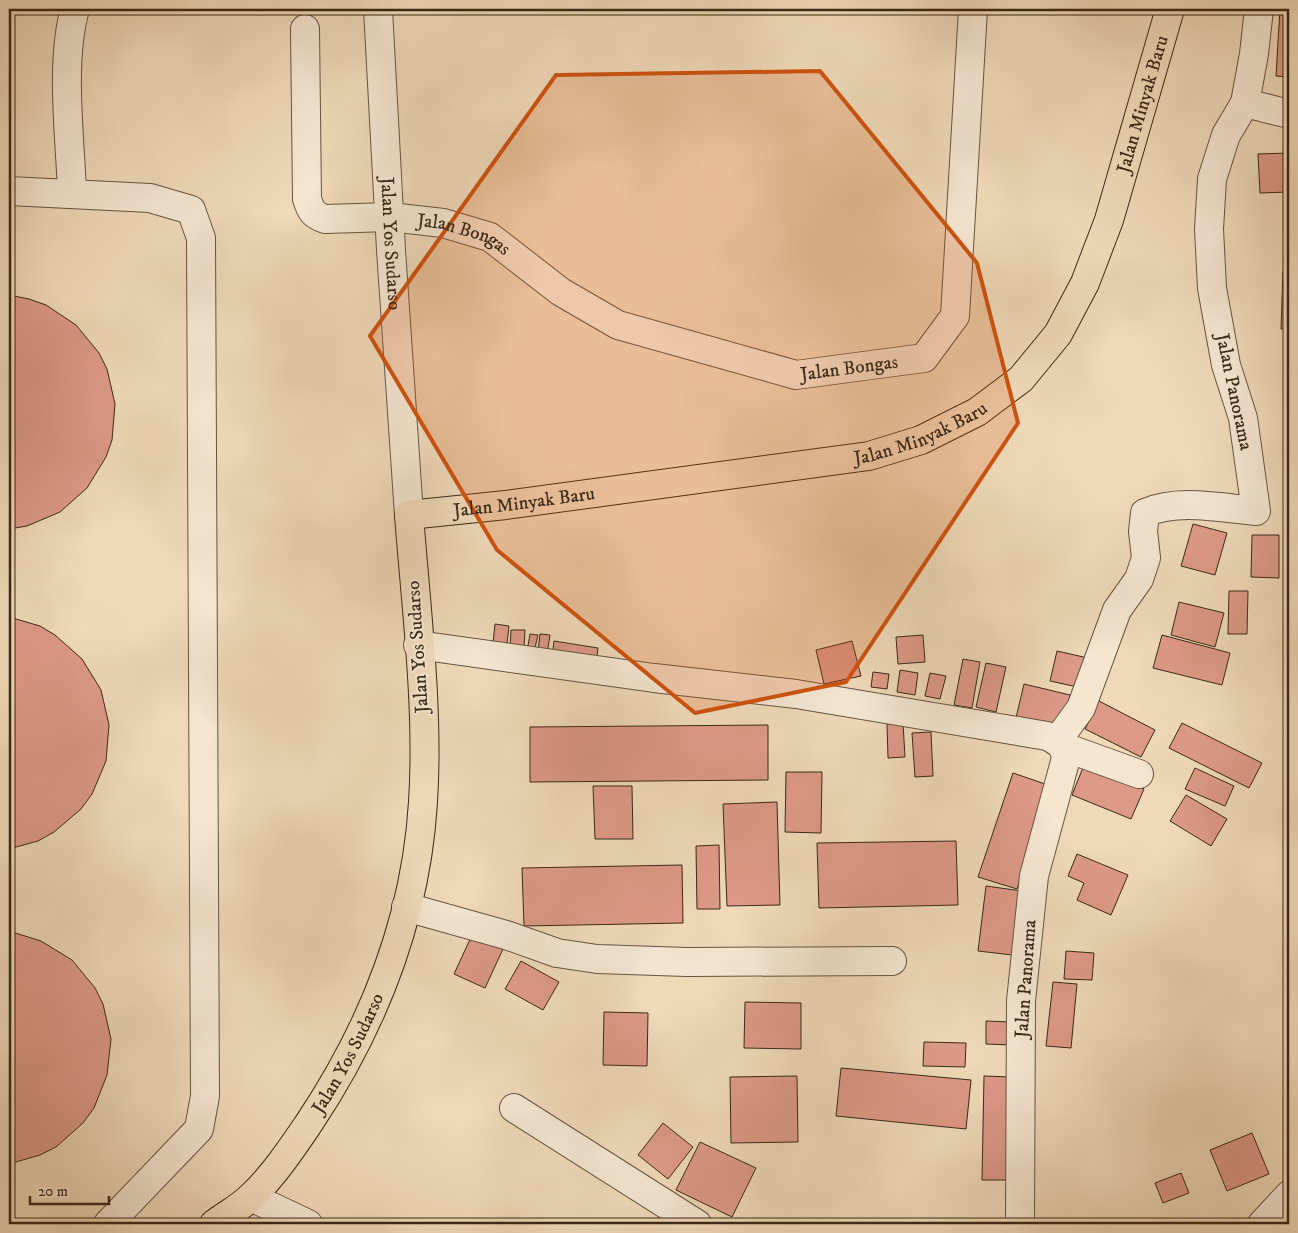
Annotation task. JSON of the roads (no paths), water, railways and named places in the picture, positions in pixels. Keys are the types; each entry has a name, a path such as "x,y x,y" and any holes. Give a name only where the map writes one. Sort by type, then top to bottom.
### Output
{"main road":[{"name":"Jalan Minyak Baru","path":"410,515 506,505 869,456 921,440 976,412 1021,380 1058,334 1085,283 1109,220 1170,9"},
{"name":"Jalan Yos Sudarso","path":"214,1224 251,1197 289,1152 334,1084 371,1013 392,960 406,907 423,803 424,743 410,515"}],"street":[{"path":"72,192 67,52 70,27 75,9"},
{"name":"Jalan Yos Sudarso","path":"378,9 410,515"},
{"name":"Jalan Bongas","path":"306,29 307,198 312,214 325,219 390,216 443,223 490,237 561,292 618,325 796,375 924,358 955,316 973,9"},
{"name":"Jalan Panorama","path":"1020,1224 1022,1001 1034,876 1066,758 1061,744 1082,708 1117,610 1139,579 1146,558 1143,531 1145,513 1160,506 1202,506 1256,511 1243,418 1226,365 1212,288 1209,229 1212,179 1226,136 1245,104 1254,54 1259,9"},
{"path":"1245,104 1289,114"},
{"path":"9,191 72,192 150,198 191,210 201,238 205,1096 199,1129 108,1224"},
{"path":"418,644 654,678 796,694 1047,736 1061,744 1139,774"},
{"path":"406,907 506,935 557,953 597,959 687,962 892,961"},
{"path":"514,1108 697,1224"},
{"path":"1262,1224 1289,1195"},
{"path":"251,1197 308,1224"}]}
